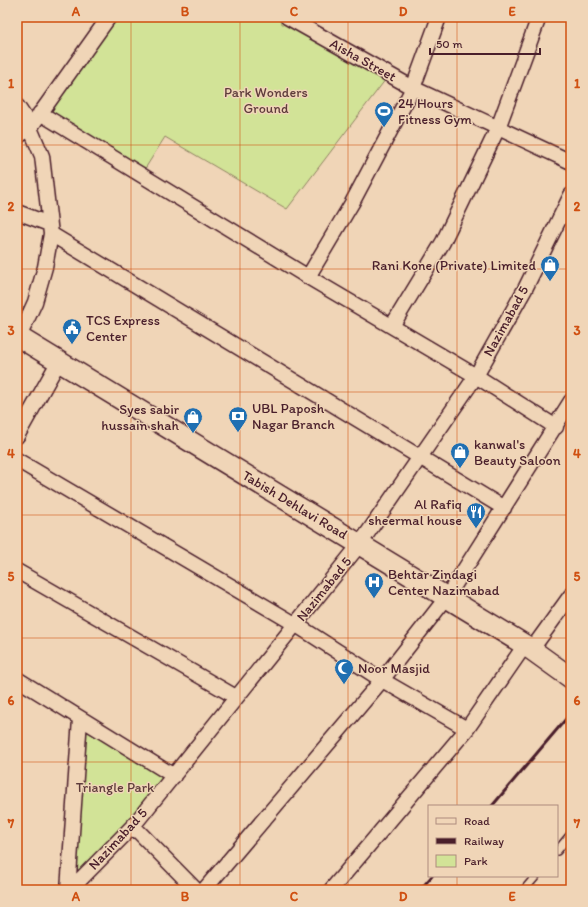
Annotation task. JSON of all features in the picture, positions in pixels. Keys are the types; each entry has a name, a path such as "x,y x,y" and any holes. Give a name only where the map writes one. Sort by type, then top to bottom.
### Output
{"main road":[{"name":"Tabish Dehlavi Road","path":"18,336 528,647 571,678"}],"street":[{"path":"17,137 30,128 109,17"},
{"name":"Aisha Street","path":"287,17 413,88 571,162"},
{"path":"308,277 352,203 413,88 439,17"},
{"path":"392,326 443,242 498,128 539,17"},
{"path":"17,106 30,128 42,156 50,229 45,267 35,302 18,336"},
{"path":"40,113 308,277 476,376 556,427"},
{"name":"Nazimabad 5","path":"69,890 133,826 360,544 476,376 524,289 571,195"},
{"path":"17,212 50,229 504,508"},
{"path":"17,436 59,361"},
{"path":"204,890 382,680 447,597 556,427 571,401"},
{"path":"17,460 295,624 382,680 467,729"},
{"path":"17,571 236,697"},
{"path":"331,890 467,729 528,647 571,595"},
{"path":"17,679 174,776"},
{"path":"69,890 80,719"},
{"path":"133,826 196,890"}],"lane":[{"path":"558,850 571,834"},
{"path":"524,890 535,877"}],"green space":[{"name":"Park Wonders Ground","path":"109,17 287,17 389,75 287,209 165,137 141,175 40,113"},
{"name":"Triangle Park","path":"80,719 174,776 70,890"}],"railway":[{"path":"493,805 571,713"},
{"path":"420,890 431,877"}],"place":[{"name":"24 Hours Fitness Gym","path":"384,128"},
{"name":"Rani Kone (Private) Limited","path":"550,282"},
{"name":"TCS Express Center","path":"72,345"},
{"name":"UBL Paposh Nagar Branch","path":"238,433"},
{"name":"Syes sabir hussain shah","path":"193,434"},
{"name":"kanwal's Beauty Saloon","path":"460,469"},
{"name":"Al Rafiq sheermal house","path":"476,529"},
{"name":"Behtar Zindagi Center Nazimabad","path":"374,599"},
{"name":"Noor Masjid","path":"344,685"}]}
